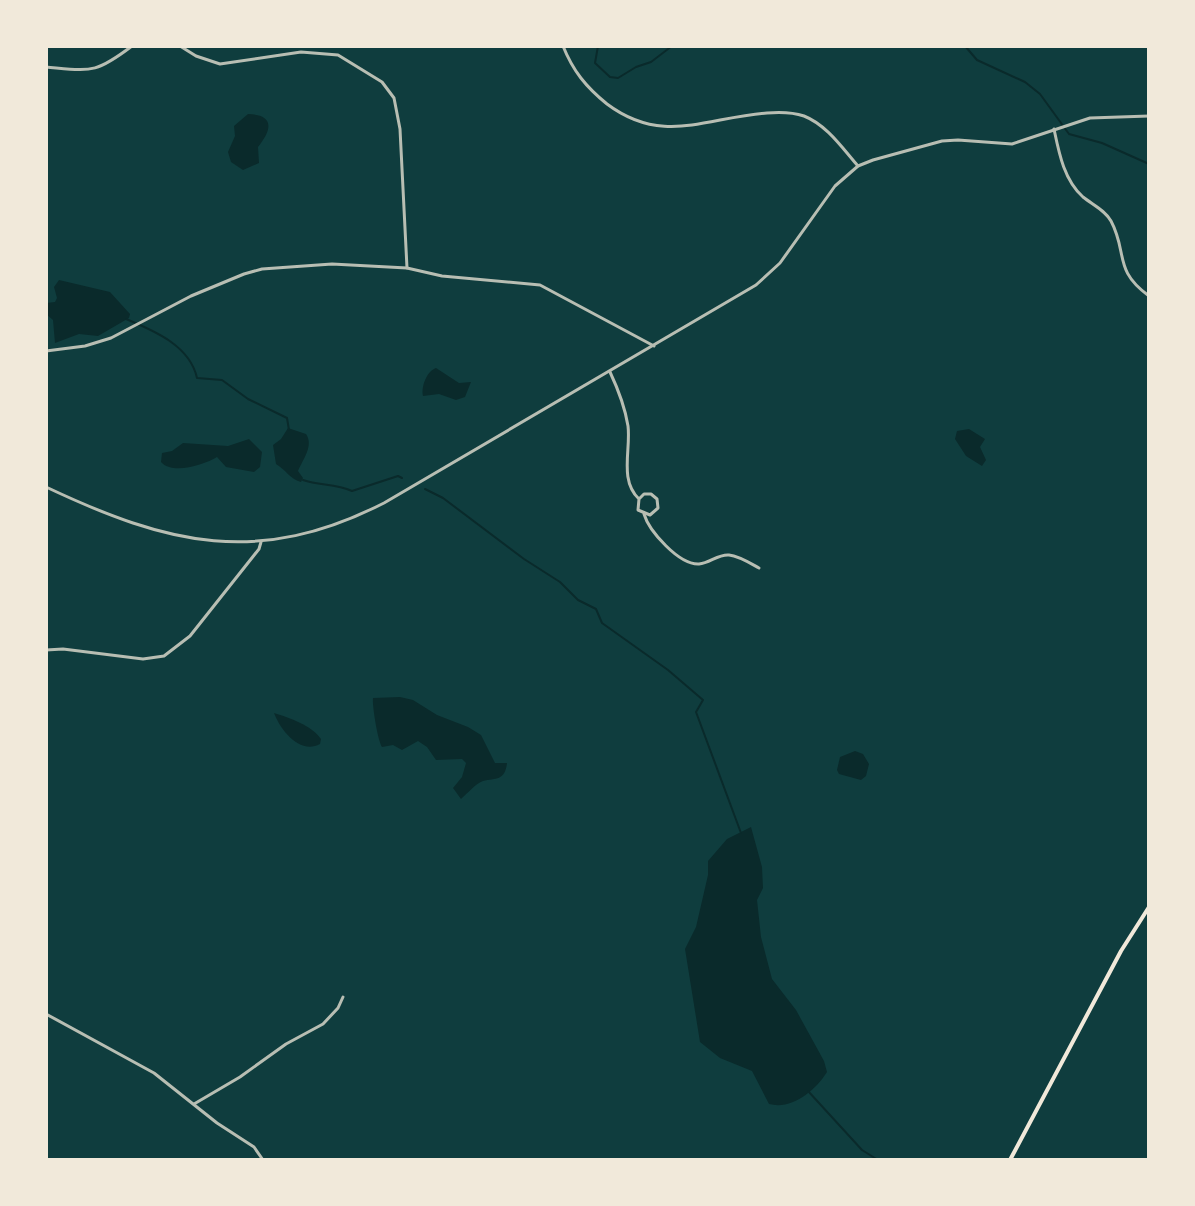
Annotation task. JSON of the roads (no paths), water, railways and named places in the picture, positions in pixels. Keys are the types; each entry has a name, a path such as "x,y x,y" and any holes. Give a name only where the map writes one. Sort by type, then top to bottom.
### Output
{"main road":[{"path":"1010,1160 1121,951 1149,907"}],"street":[{"path":"46,67 76,70 102,67 132,46"},
{"path":"180,46 220,64 301,52 338,55 382,82 394,98 400,129 407,268"},
{"path":"563,46 582,83 632,119 680,128 755,114 793,113 824,129 858,166"},
{"path":"46,487 107,513 176,536 230,543 261,542 325,530 356,517 737,298 768,275 794,245 835,186 858,166 888,154 942,141 1012,144 1090,118 1149,116"},
{"path":"1056,129 1071,183 1109,217 1115,230 1122,266 1132,282 1149,296"},
{"path":"46,351 85,346 111,338 191,296 262,269 332,264 407,268 442,276 540,285 654,346"},
{"path":"610,372 628,425 628,477 632,491 639,499 638,510 650,515 656,512 657,499 647,494 639,499"},
{"path":"644,514 649,527 660,540 691,562 699,564 732,555 759,568"},
{"path":"46,650 63,649 143,659 164,656 190,636 259,549 261,542"},
{"path":"194,1104 240,1077 286,1044 323,1024 338,1008 343,997"},
{"path":"46,1014 154,1073 254,1147 263,1160"}],"water":[{"path":"248,114 263,117 268,130 258,147 259,163 243,170 231,162 228,152 235,136 234,126"},
{"path":"59,280 110,292 130,314 129,318 98,336 79,334 55,343 53,320 46,314 46,303 55,302 54,287"},
{"path":"436,368 459,383 471,382 465,397 456,400 439,394 423,396 425,379"},
{"path":"288,428 306,434 309,443 298,471 303,478 301,482 276,464 273,445"},
{"path":"969,429 985,439 980,447 986,460 982,466 966,456 955,439 957,431"},
{"path":"249,439 262,452 260,467 254,472 226,467 217,457 196,466 180,468 161,462 162,453 172,451 183,443 228,446"},
{"path":"373,698 413,700 481,735 495,763 507,763 504,773 499,778 480,782 461,799 453,788 462,777 466,763 462,759 436,760 427,747 418,741 402,750 393,745 382,747"},
{"path":"274,713 312,730 321,739 320,744 305,746 291,739"},
{"path":"855,751 863,754 869,764 866,776 861,780 839,774 837,770 840,757"},
{"path":"751,827 762,867 763,888 757,900 761,937 772,979 796,1010 827,1072 802,1097 778,1105 769,1104 752,1071 720,1058 700,1042 685,949 696,927 708,875 708,861 727,839"}],"waterway":[{"path":"598,46 595,63 610,77 618,78 651,62 672,46"},
{"path":"965,46 977,60 1025,82 1040,94 1069,134 1102,143 1149,164"},
{"path":"126,319 179,348 197,378 222,380 248,399 287,418 289,430"},
{"path":"303,480 352,491 398,476 402,478"},
{"path":"425,489 443,498 560,582 578,600 596,609 602,623 668,670 703,700 696,712 741,833"},
{"path":"808,1091 862,1150 878,1160"}]}
